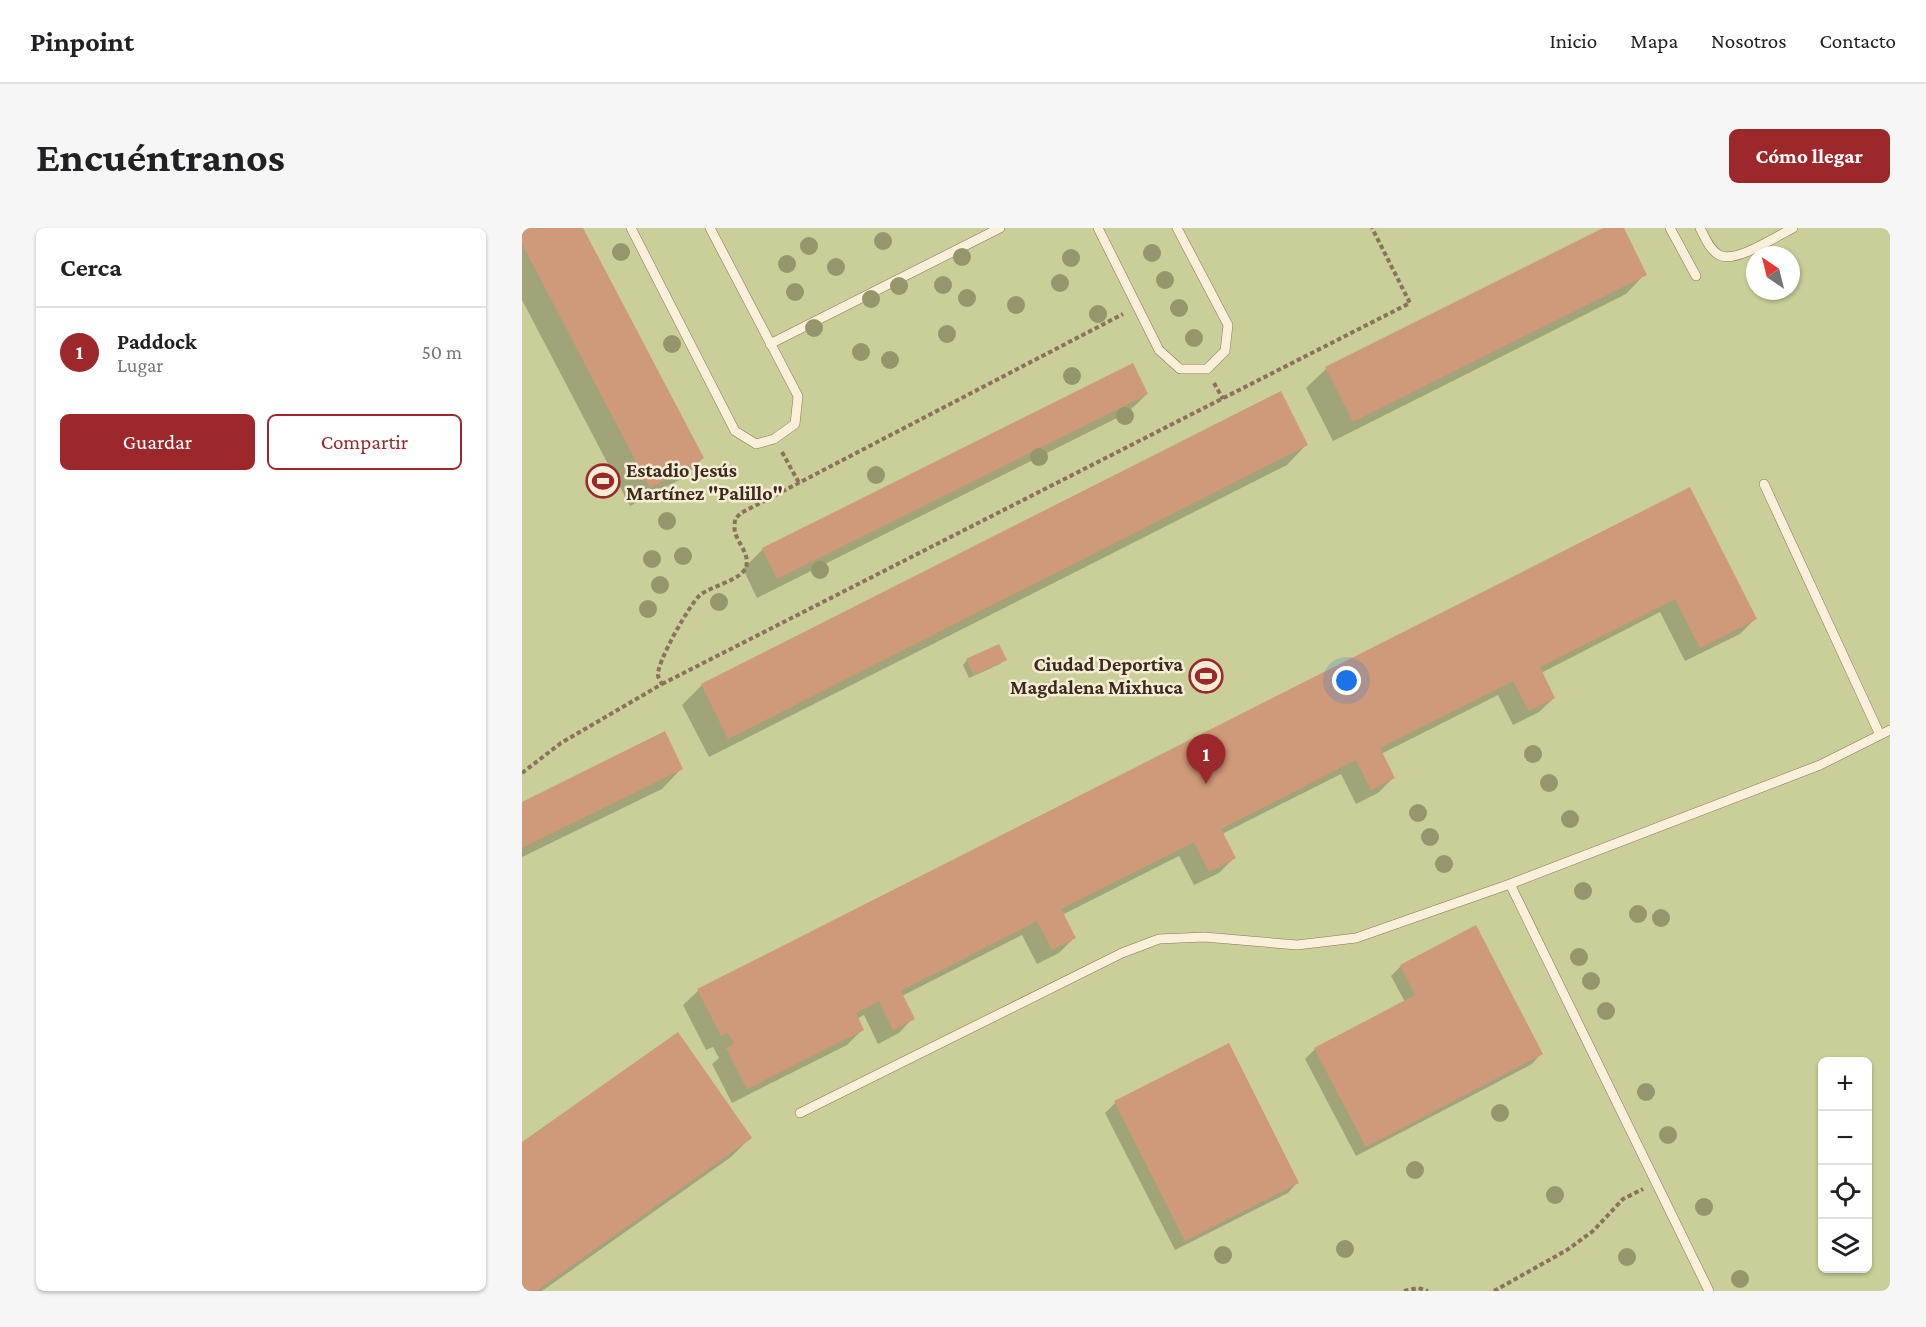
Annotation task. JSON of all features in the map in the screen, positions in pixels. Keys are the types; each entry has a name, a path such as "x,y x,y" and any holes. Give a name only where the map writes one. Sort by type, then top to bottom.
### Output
{"lane":[{"path":"631,228 735,431 756,444 774,439 795,424 798,396 710,228"},
{"path":"770,344 1000,228"},
{"path":"1098,228 1159,350 1180,369 1207,369 1225,351 1228,325 1177,228"},
{"path":"1670,228 1696,276"},
{"path":"1700,228 1708,244 1720,256 1735,257 1793,228"},
{"path":"1764,484 1880,735"},
{"path":"800,1113 1122,952 1159,939 1204,938 1298,945 1356,938 1510,884 1820,765 1890,730"},
{"path":"1510,884 1709,1291"}],"path":[{"path":"522,773 561,743 662,684 1410,303 1372,228"},
{"path":"662,684 658,675 662,660 694,602 701,595 740,575 746,569 747,559 735,531 735,519 741,513 1137,306"},
{"path":"774,439 799,483"},
{"path":"1494,1291 1567,1250 1593,1231 1623,1199 1656,1183"},
{"path":"1404,1291 1418,1288 1428,1291"}],"green space":[{"name":"Ciudad Deportiva Magdalena Mixhuca","path":"522,228 1890,228 1890,1291 522,1291"}],"building":[{"path":"522,228 583,228 704,458 650,488 522,244"},
{"path":"1603,228 1624,228 1647,275 1353,422 1325,367"},
{"path":"1133,363 1148,394 777,579 762,548"},
{"path":"1281,391 1308,445 728,739 701,684"},
{"path":"1690,487 1757,619 1700,648 1675,599 1540,667 1555,698 1529,711 1513,681 1380,748 1395,778 1371,790 1356,760 1221,829 1236,858 1209,872 1194,842 1061,909 1076,938 1052,950 1037,921 901,991 915,1019 893,1030 879,1001 856,1013 864,1030 747,1089 726,1048 734,1044 728,1033 721,1036 697,989"},
{"path":"999,644 1007,660 974,675 966,659"},
{"path":"665,731 683,769 522,848 522,802"},
{"path":"1476,925 1543,1054 1366,1147 1314,1048 1415,995 1400,965"},
{"path":"678,1032 752,1138 536,1291 522,1291 522,1142"},
{"path":"1229,1043 1299,1183 1185,1241 1114,1101"}],"place":[{"name":"Estadio Jesús Martínez \"Palillo\"","path":"603,481"},
{"name":"Ciudad Deportiva Magdalena Mixhuca","path":"1206,676"},
{"name":"Paddock","path":"1206,784"}]}
